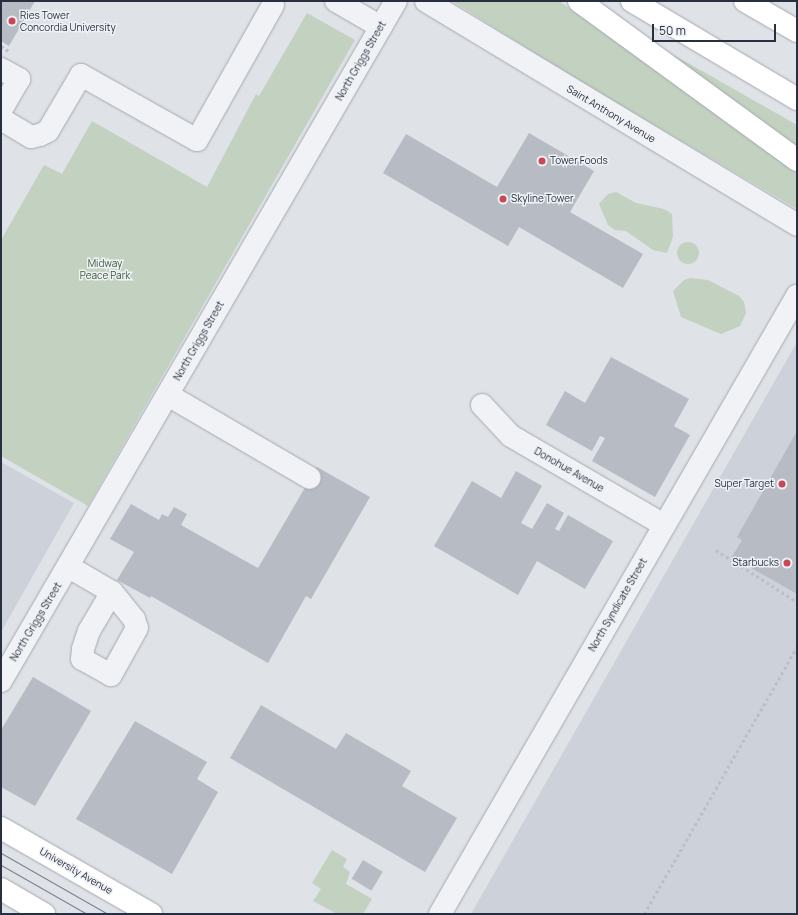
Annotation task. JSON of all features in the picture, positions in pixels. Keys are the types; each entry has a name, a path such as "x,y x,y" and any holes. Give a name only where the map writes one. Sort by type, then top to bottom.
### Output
{"main road":[{"path":"579,1 797,160"},
{"path":"632,1 797,98"},
{"path":"745,1 797,32"},
{"path":"753,1 777,20"},
{"name":"University Avenue","path":"1,828 151,914"},
{"path":"1,890 44,914"}],"street":[{"path":"336,1 381,27"},
{"name":"North Griggs Street","path":"1,681 69,567 396,1"},
{"name":"Saint Anthony Avenue","path":"426,1 797,225"},
{"path":"1,119 32,137 48,131 81,75 197,140 268,2"},
{"path":"1,69 19,79 1,110"},
{"name":"North Syndicate Street","path":"440,914 797,296"},
{"path":"168,395 310,478"},
{"name":"Donohue Avenue","path":"482,405 511,436 664,525"},
{"path":"69,567 112,592"}],"path":[{"path":"716,550 797,602"},
{"path":"644,914 797,647"}],"shaded area":[{"path":"797,342 797,914 471,914"},
{"path":"1,462 74,503 1,632"}],"green space":[{"path":"452,1 559,1 744,132 797,173 797,209 579,81"},
{"name":"Midway Peace Park","path":"307,13 355,40 88,506 1,456 1,240 44,165 62,174 92,121 207,187 256,94 259,96"},
{"path":"674,55 797,125 797,148 672,60"},
{"path":"616,192 636,203 664,209 672,214 673,237 667,253 653,250 626,231 615,230 608,225 599,204 608,194"},
{"path":"688,242 696,245 699,253 696,261 688,264 680,261 677,253 680,245"},
{"path":"690,278 708,280 739,296 744,302 746,313 740,326 721,334 681,317 673,291 684,280"},
{"path":"332,850 347,859 343,867 350,872 346,884 372,899 363,914 337,914 313,901 321,889 312,883"}],"building":[{"name":"Ries Tower Concordia University","path":"1,1 35,1 9,46 1,41"},
{"name":"Skyline Tower","path":"529,133 594,171 570,212 643,254 623,288 519,227 508,246 383,173 406,134 497,187"},
{"path":"611,357 689,399 674,426 690,435 655,497 592,461 605,438 600,436 592,451 546,425 565,391 585,403"},
{"name":"Super Target","path":"797,431 797,594 732,557 742,540 737,537"},
{"path":"317,467 370,497 311,599 306,596 268,663 151,596 150,598 117,580 134,552 110,539 131,504 159,520 162,514 168,517 174,507 187,514 181,525 258,568"},
{"path":"516,471 542,486 521,523 532,529 547,503 564,513 555,529 559,531 568,515 613,541 585,589 537,561 518,595 434,546 472,481 501,498"},
{"path":"33,677 91,711 35,806 1,787 1,730"},
{"path":"261,705 336,749 346,733 411,771 402,786 457,818 425,872 230,758"},
{"path":"135,721 207,762 197,779 218,792 172,874 76,819"},
{"path":"363,860 383,872 371,891 352,879"}],"tram line":[{"path":"1,853 108,914"},
{"path":"1,865 87,914"}],"place":[{"name":"Ries Tower Concordia University","path":"12,21"},
{"name":"Tower Foods","path":"542,161"},
{"name":"Skyline Tower","path":"503,199"},
{"name":"Super Target","path":"782,484"},
{"name":"Starbucks","path":"787,563"}]}
